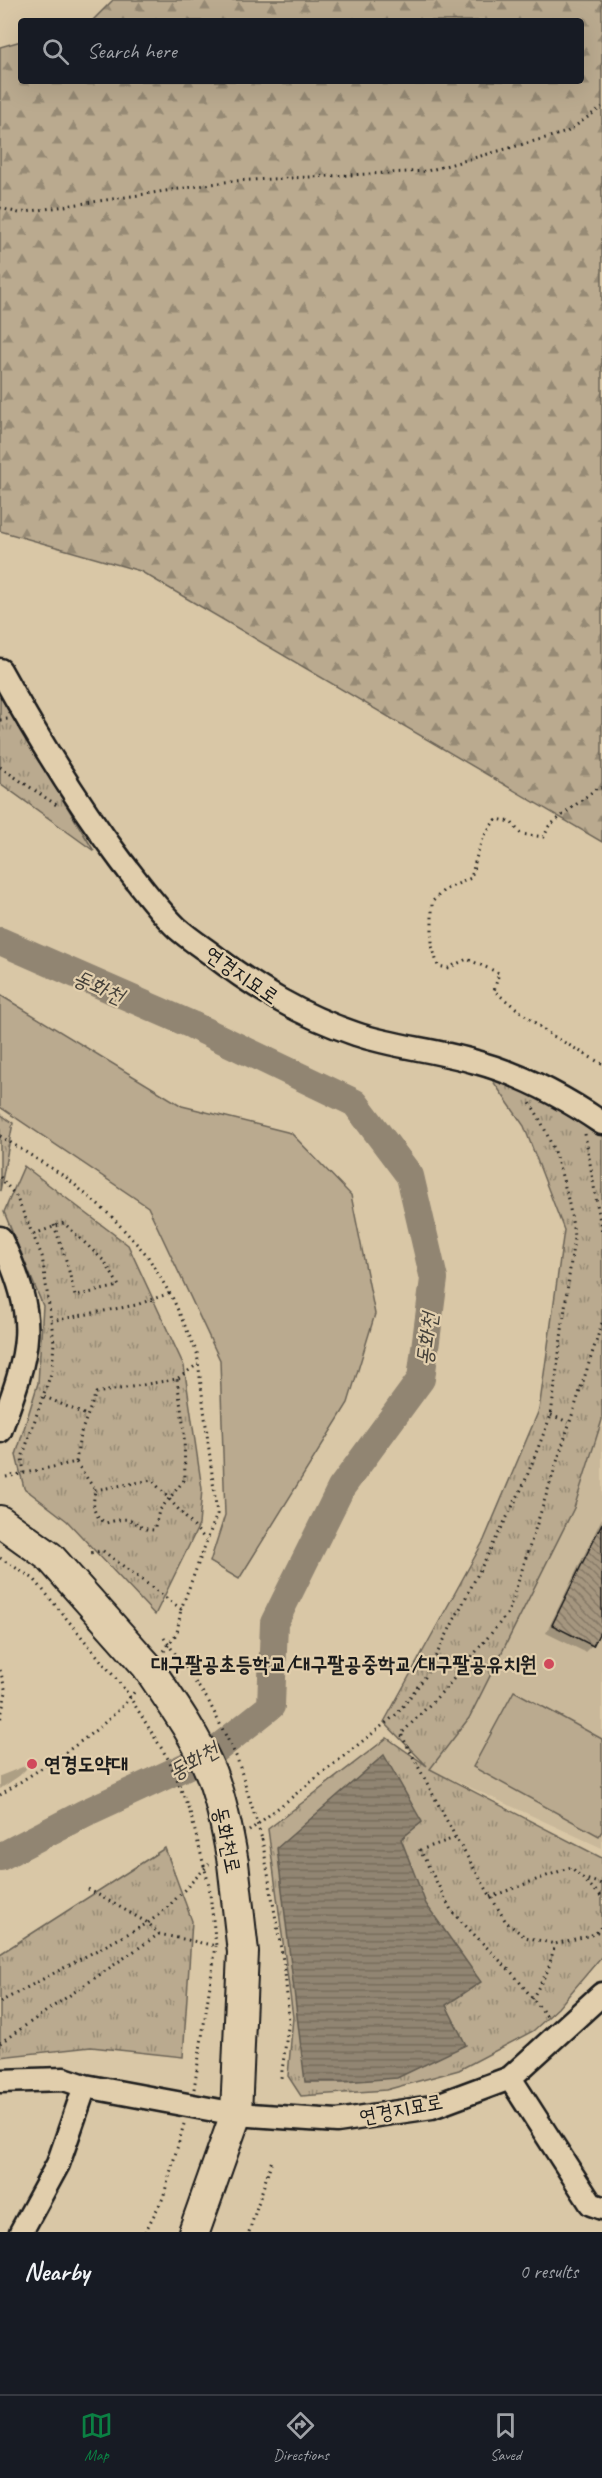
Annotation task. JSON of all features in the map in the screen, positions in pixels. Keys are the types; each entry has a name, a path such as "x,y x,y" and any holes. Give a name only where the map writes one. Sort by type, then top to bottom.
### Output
{"main road":[{"name":"동화천로","path":"0,1521 50,1557 148,1670 185,1722 211,1773 227,1827 222,1863 243,1952 236,2114 194,2232"}],"street":[{"name":"연경지묘로","path":"0,670 27,719 95,827 135,880 177,928 239,975 281,1003 320,1022 385,1043 474,1061 509,1072 581,1108 602,1123"},
{"path":"0,1238 15,1268 24,1298 28,1324 25,1354 7,1389 0,1431"},
{"path":"0,1290 24,1298"},
{"name":"연경지묘로","path":"0,2081 64,2079 85,2086 236,2114 337,2121 432,2107 510,2078 602,1994"},
{"path":"510,2078 591,2204 602,2208"},
{"path":"21,2232 58,2164 85,2086"}],"path":[{"path":"0,208 19,213 232,181 427,171 567,132 602,107"},
{"path":"0,766 62,810"},
{"path":"602,788 597,788 549,826 544,837 521,834 511,822 497,819 487,829 471,878 444,890 432,902 432,946 438,966 448,968 467,959 499,973 494,991 548,1032 602,1064"},
{"path":"244,1834 397,1714 425,1677 523,1486 551,1415 574,1239 572,1211 540,1117 527,1099"},
{"path":"581,1108 602,1233"},
{"path":"0,1136 67,1178 112,1217 147,1255 170,1293 197,1353 217,1514 181,1610 177,1633 126,1703 61,1755 0,1795"},
{"path":"34,1234 54,1225 64,1223 105,1262 119,1286 75,1296 54,1225"},
{"path":"51,1321 136,1305 170,1293"},
{"path":"602,1323 568,1422 508,1613 446,1688 402,1734 456,1838 506,1922 525,1937 555,1944 595,1934 602,1927"},
{"path":"177,1379 184,1430 185,1479 159,1511 154,1530 146,1530 133,1519 123,1518 106,1523 98,1518 93,1509 95,1490 76,1462 80,1435 96,1393 177,1379 198,1364"},
{"path":"24,1473 22,1458 43,1396"},
{"path":"551,1415 568,1422"},
{"path":"6,1477 76,1462"},
{"path":"95,1490 152,1480 206,1540"},
{"path":"89,1552 103,1551 181,1610"},
{"path":"0,1558 34,1579 126,1691 170,1762 190,1812 209,1885 216,1946 159,1934 147,1923 88,1889"},
{"path":"164,1638 208,1700 237,1758 262,1839 285,1972 289,2020 282,2078"},
{"path":"0,1670 6,1692 0,1721"},
{"path":"456,1838 420,1850 452,1912 514,1975 550,2020"},
{"path":"0,2002 147,1923 222,1863"},
{"path":"490,1897 571,1867 602,1897"},
{"path":"580,1877 602,1884"},
{"path":"0,2043 159,1934"},
{"path":"532,1999 548,1970 555,1944"},
{"path":"249,2232 272,2160"}],"shaded area":[{"name":"대구팔공초등학교/대구팔공중학교/대구팔공유치원","path":"602,1420 602,1848 430,1769 469,1718 574,1508"},
{"path":"384,1755 422,1822 401,1839 426,1904 481,1982 446,2005 466,2045 397,2078 305,2082 277,1848"}],"green space":[{"path":"113,0 602,0 602,842 140,571 0,531 0,47 18,42 18,84 584,84 584,18 95,18"},
{"path":"0,696 94,851 0,783"},
{"path":"0,995 182,1106 291,1133 351,1195 375,1314 348,1403 239,1579 210,1562 225,1515 220,1360 148,1207 0,1107"},
{"path":"490,1077 540,1093 602,1131 602,1420 574,1508 469,1718 430,1769 602,1858 602,1956 558,2008 533,2031 459,2070 386,2090 301,2096 288,2076 293,2017 268,1829 387,1738 427,1766 384,1722 484,1540 539,1410 564,1230 524,1126"},
{"path":"0,1114 13,1123 0,1191"},
{"path":"24,1166 128,1245 184,1366 202,1489 199,1525 155,1615 67,1521 24,1488 16,1455 38,1383 43,1306 4,1212"},
{"path":"514,1691 602,1739 602,1831 599,1836 473,1767"},
{"path":"165,1848 192,1921 183,2057 91,2047 0,2057 0,1954"}],"building":[{"name":"대구팔공초등학교/대구팔공중학교/대구팔공유치원","path":"602,1523 602,1628 593,1646 552,1625"}],"waterway":[{"name":"동화천","path":"0,941 192,1025 355,1103 410,1176 434,1279 421,1379 341,1488 274,1623 271,1706 208,1756 85,1813 0,1857"}],"place":[{"name":"대구팔공초등학교/대구팔공중학교/대구팔공유치원","path":"549,1664"},
{"name":"연경도약대","path":"32,1764"}]}
